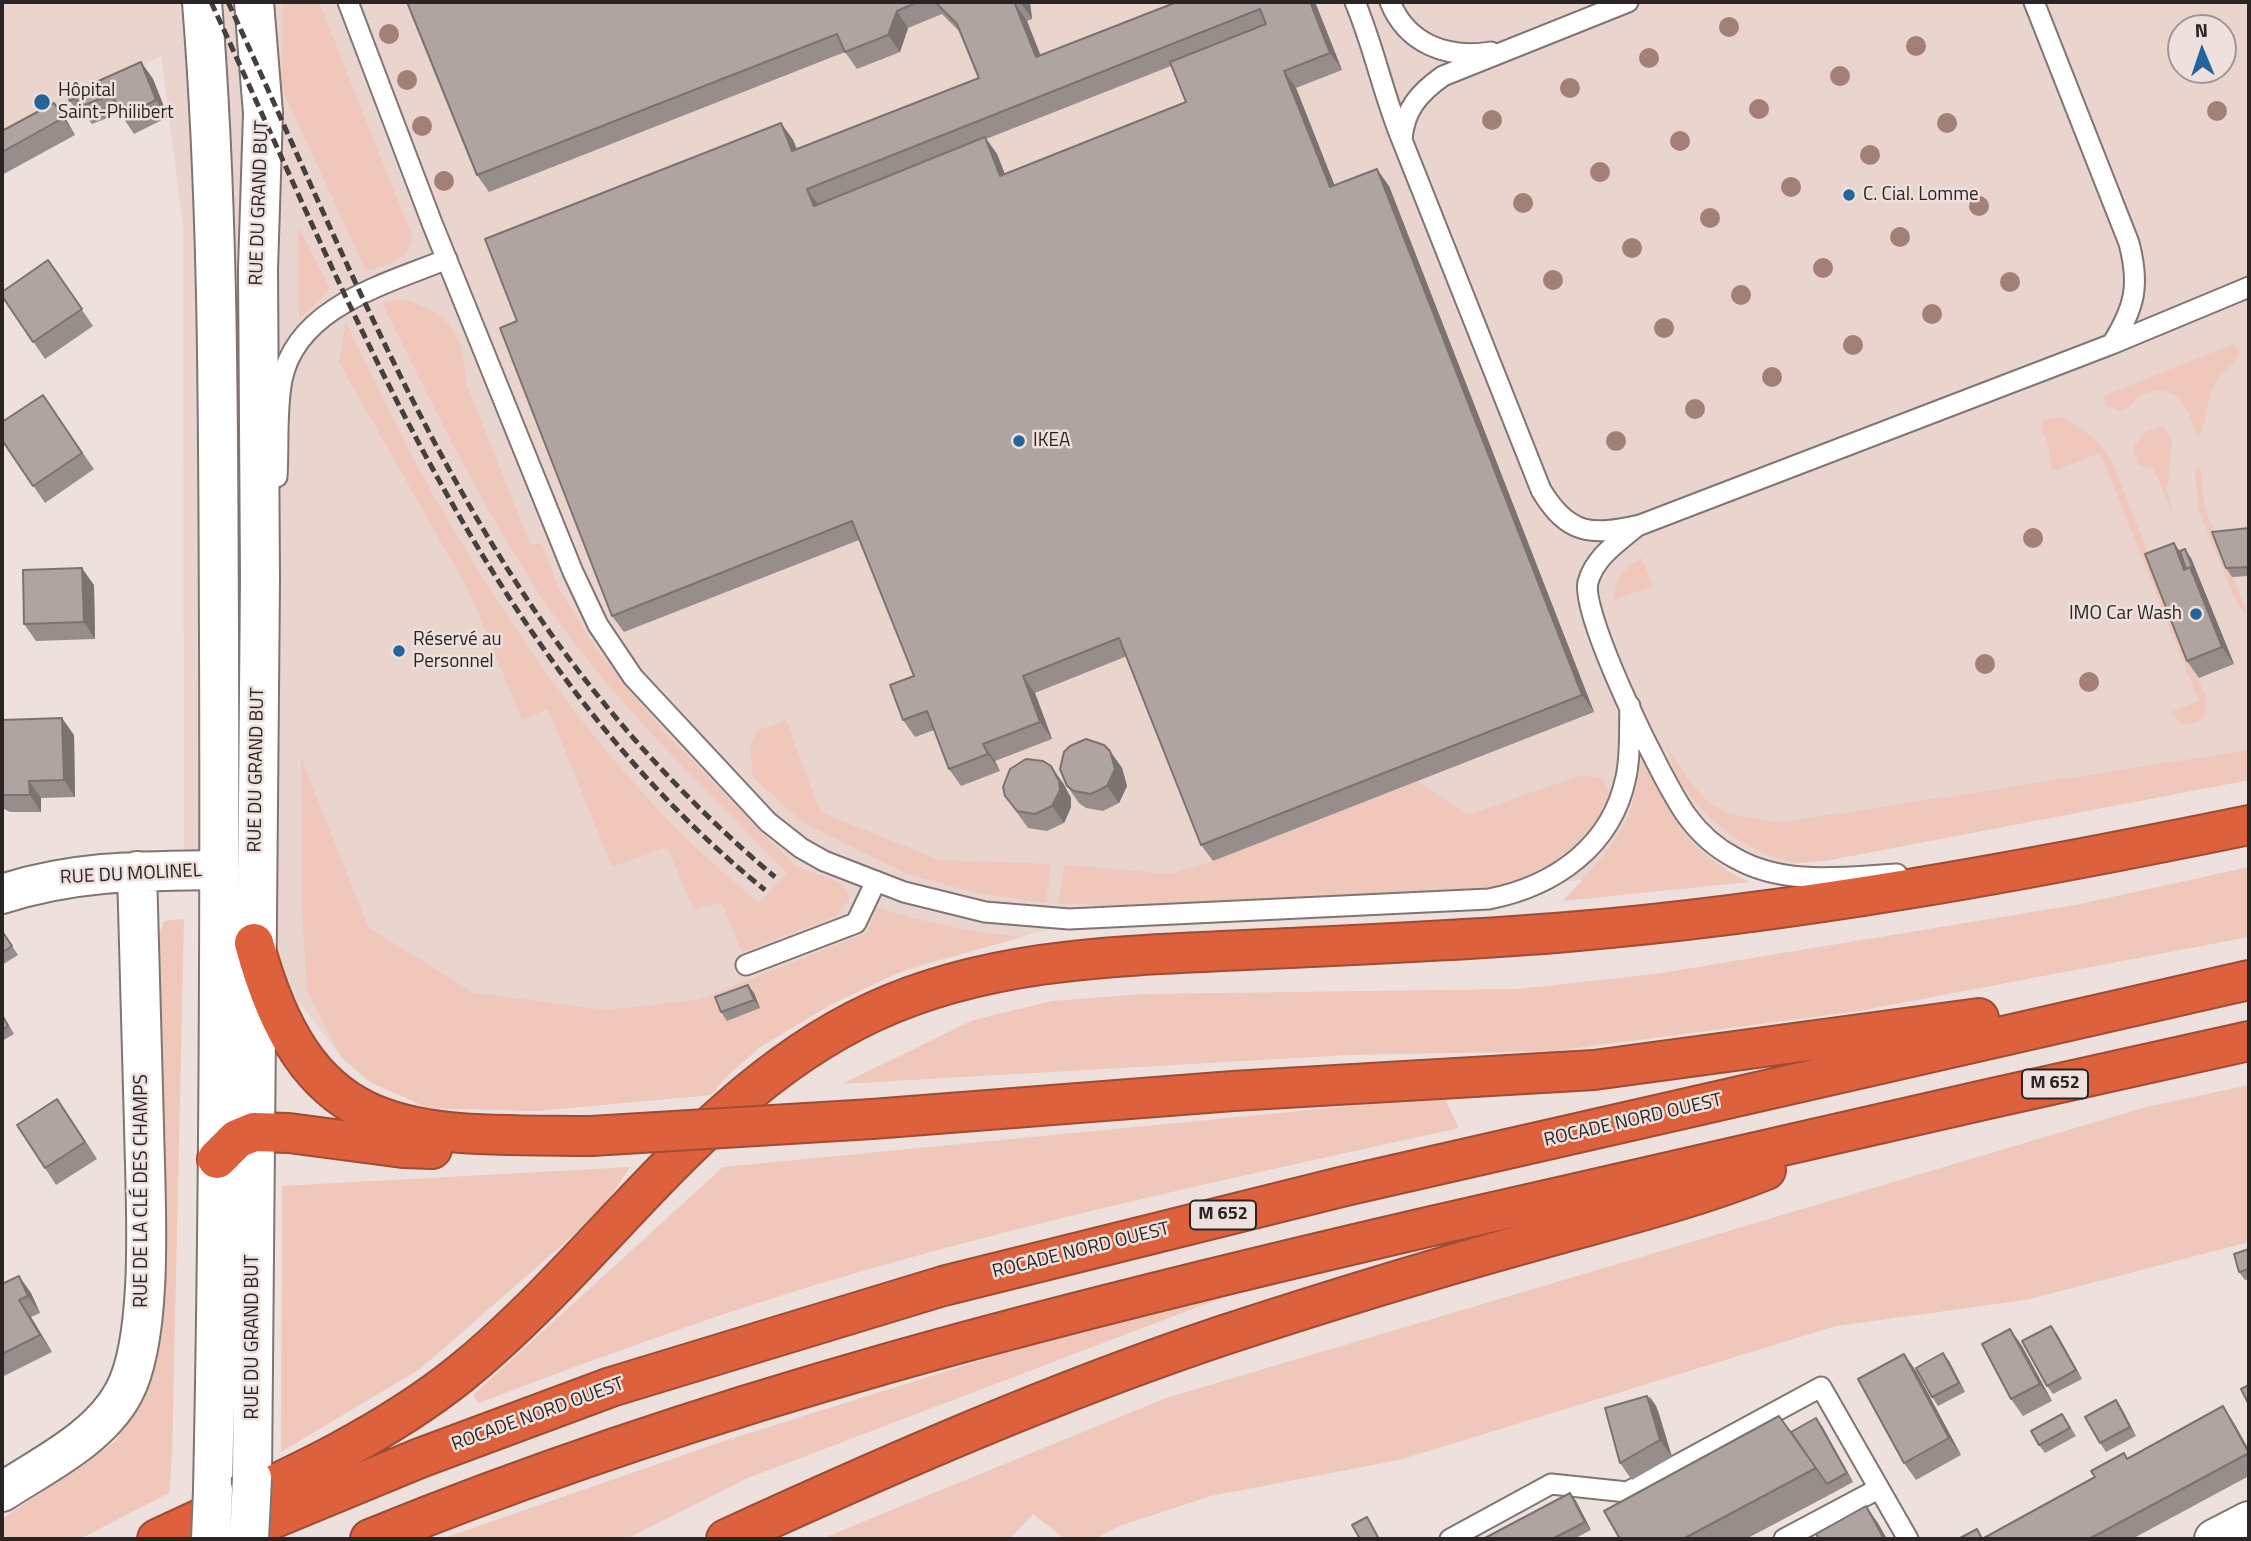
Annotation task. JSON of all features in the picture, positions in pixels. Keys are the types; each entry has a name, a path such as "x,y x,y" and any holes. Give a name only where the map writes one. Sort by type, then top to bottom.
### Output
{"highway":[{"path":"157,1539 317,1463 422,1402 459,1375 517,1323 656,1178 792,1057 877,1010 926,991 974,976 1076,959 1459,940 1575,931 1788,906 2056,865 2249,825"},
{"path":"254,943 269,993 286,1031 317,1076 352,1105 375,1116 447,1134 591,1136"},
{"path":"217,1159 237,1139 254,1132 289,1133 403,1148 435,1149 1233,1091 1594,1070 1952,1023 2249,969"},
{"name":"ROCADE NORD OUEST","path":"223,1539 420,1458 611,1387 943,1286 1345,1186 2249,980"},
{"name":"M 652","path":"370,1539 644,1436 899,1358 1222,1274 2249,1041"},
{"path":"726,1539 946,1441 1138,1366 1442,1267 1741,1180 1860,1128"}],"main road":[{"name":"RUE DU GRAND BUT","path":"202,2 212,171 216,356 220,870 211,1539"},
{"name":"RUE DU GRAND BUT","path":"249,1539 252,1478 254,943 260,579 258,269 263,113 254,2"},
{"name":"RUE DU MOLINEL","path":"2,894 45,880 90,873 220,870"},
{"name":"RUE DE LA CLÉ DES CHAMPS","path":"2,1492 90,1432 109,1413 124,1392 135,1362 142,1319 146,1235 137,871"},
{"path":"2214,1539 2249,1521"}],"lane":[{"path":"348,2 447,259 580,590 612,650 632,677 783,835 824,861 942,903 985,912 1069,919 1460,903 1512,894 1535,887 1571,865 1605,831 1616,811 1627,775 1630,706"},
{"path":"1355,2 1376,59 1385,100 1541,489 1551,508 1563,520 1591,531 1640,524 2112,344 2249,288"},
{"path":"1390,2 1404,29 1424,43 1462,52 1510,49"},
{"path":"1402,140 1403,122 1409,110 1430,86 1443,76 1628,2"},
{"path":"2034,2 2136,267 2137,286 2132,306 2112,344"},
{"path":"260,579 276,492 282,381 297,347 317,322 352,298 447,259"},
{"path":"1640,524 1595,565 1588,583 1587,597 1630,706 1661,771 1688,818 1715,846 1755,868 1817,878 2056,865"},
{"path":"746,965 856,923 876,881"},
{"path":"1450,1539 1551,1484 1627,1492 1821,1387 1908,1539"},
{"path":"1784,1539 1878,1489"}],"shaded area":[{"path":"2,2 2249,2 2249,780 1825,861 1458,890 1124,907 898,973 830,1005 760,1047 725,1078 711,1095 537,1111 428,1108 370,1082 342,1058 254,943 184,870 183,225 161,56 2,148"},
{"path":"283,2 319,2 412,236 407,251 389,264 366,271 281,86"},
{"path":"298,227 330,289 299,319"},
{"path":"404,299 433,312 452,328 462,351 466,383 530,544 542,544 558,588 599,653 665,733 795,866 842,883 850,898 836,916 742,952 721,902 694,910 667,847 612,867 548,709 522,720 470,593 339,362 346,323 405,442 475,566 545,671 583,722 666,818 711,862 759,903 787,873 626,705 596,670 541,596 477,489 382,303"},
{"path":"2233,344 2239,350 2238,355 2216,381 2200,436 2196,434 2185,407 2173,394 2165,391 2144,394 2122,411 2106,405 2103,396"},
{"path":"2063,417 2090,436 2112,461 2207,701 2203,718 2196,723 2181,724 2171,712 2199,701 2100,453 2051,470 2049,449 2041,425 2043,420"},
{"path":"2163,426 2172,442 2167,490 2174,517 2154,469 2138,465 2133,448 2145,432"},
{"path":"2195,469 2201,469 2204,506 2249,617 2237,604 2198,508"},
{"path":"1642,558 1653,586 1614,600 1621,575"},
{"path":"786,720 820,812 939,860 1051,864 1046,903 977,893 907,874 803,823 753,777 750,748 757,731"},
{"path":"1666,746 1702,796 1713,805 1740,816 1785,822 2249,750 2249,780 1825,861 1796,863 1759,851 1714,821 1680,781"},
{"path":"1642,752 1671,813 1694,844 1728,871 1750,882 1563,901 1595,866 1618,835 1634,799"},
{"path":"301,757 368,927 474,993 606,1010 697,1000 867,933 877,907 949,926 1023,937 911,967 830,1005 760,1047 725,1078 711,1095 537,1111 428,1108 370,1082 342,1058 307,991 302,908"},
{"path":"1582,775 1602,778 1610,793 1597,823 1575,848 1548,868 1499,886 1440,893 1209,904 1058,903 1065,865 1170,874 1213,861 1417,781 1467,815"},
{"path":"2249,867 2249,937 1859,1011 1555,1051 1349,1055 842,1084 973,1020 1052,1001 1144,994 1518,989 1655,974 2080,904"},
{"path":"184,919 169,1493 80,1539 2,1539 2,1519 116,1441 141,1397 154,952 164,921"},
{"path":"2249,1085 2249,1242 2026,1300 1836,1326 1399,1460 1211,1496 1119,1526 1095,1539 1065,1539 1033,1514 1010,1539 821,1539 1166,1398 2146,1107"},
{"path":"1444,1097 1459,1128 1160,1195 937,1250 718,1316 479,1403 473,1395 723,1167"},
{"path":"630,1167 601,1211 420,1369 281,1452 282,1186"},
{"path":"1224,1297 748,1478 626,1539 441,1539 724,1441 1014,1350"}],"building":[{"path":"407,2 918,2 897,11 888,35 845,52 837,34 477,175"},
{"name":"IKEA","path":"935,2 1020,2 1015,4 1036,57 1177,2 1310,2 1330,53 1284,71 1330,187 1377,169 1582,695 1201,845 1119,638 1023,676 1040,722 983,744 988,754 949,769 927,711 903,720 890,685 914,676 852,521 612,616 500,328 517,321 485,239 781,123 792,151 979,78 957,24","holes":["1260,9 1266,24 1170,62 1186,102 1000,176 985,137 814,206 807,189"]},
{"path":"141,62 156,100 122,117 112,94 80,107 76,98 70,101 67,95"},
{"path":"54,103 63,118 2,152 2,131"},
{"path":"48,260 82,309 33,342 2,296 2,292"},
{"path":"43,395 82,453 33,486 2,440 2,422"},
{"path":"2249,528 2249,567 2226,568 2212,532"},
{"path":"2174,543 2184,570 2190,567 2222,647 2187,661 2145,554"},
{"path":"2185,549 2196,576 2190,567 2186,569 2180,551"},
{"path":"82,568 84,622 24,624 23,570"},
{"path":"62,718 64,780 29,781 30,795 2,795 2,720"},
{"path":"1086,739 1104,745 1110,751 1115,769 1107,786 1091,794 1074,791 1067,786 1060,769 1064,752 1070,746"},
{"path":"1026,759 1043,761 1051,766 1059,781 1060,790 1052,806 1035,814 1017,811 1005,796 1003,787 1010,769"},
{"path":"2,931 12,946 2,953"},
{"path":"748,985 754,1000 721,1012 715,997"},
{"path":"2,1015 8,1026 2,1030"},
{"path":"57,1099 85,1142 45,1168 17,1125"},
{"path":"2249,1249 2249,1269 2239,1272 2234,1254"},
{"path":"19,1276 28,1296 19,1300 40,1335 2,1354 2,1284"},
{"path":"2051,1326 2076,1370 2047,1386 2022,1341"},
{"path":"2010,1329 2040,1384 2011,1399 1982,1344"},
{"path":"1943,1353 1959,1383 1932,1397 1916,1368"},
{"path":"1904,1354 1949,1438 1904,1463 1858,1379"},
{"path":"2249,1385 2249,1405 2241,1389"},
{"path":"1647,1396 1660,1440 1620,1463 1605,1408"},
{"path":"2116,1400 2130,1427 2100,1443 2085,1417"},
{"path":"2223,1406 2249,1453 2089,1539 1982,1539 2095,1477 2091,1471 2124,1453 2127,1459"},
{"path":"2062,1414 2070,1428 2039,1445 2031,1431"},
{"path":"1779,1416 1816,1468 1683,1539 1620,1539 1604,1511"},
{"path":"1816,1418 1847,1473 1827,1484 1791,1432"},
{"path":"1570,1493 1585,1522 1552,1539 1483,1539"},
{"path":"1866,1506 1883,1537 1819,1539 1816,1534"},
{"path":"1367,1517 1379,1539 1360,1539 1352,1525"},
{"path":"1977,1529 1982,1539 1961,1539 1960,1538"}],"railway":[{"path":"211,2 377,361 438,479 506,593 582,701 668,800 765,890"},
{"path":"228,2 378,330 461,491 507,568 556,641 631,736 686,795 775,877"}],"place":[{"name":"Hôpital Saint-Philibert","path":"42,102"},
{"name":"C. Cial. Lomme","path":"1849,195"},
{"name":"IKEA","path":"1019,441"},
{"name":"IMO Car Wash","path":"2196,614"},
{"name":"Réservé au Personnel","path":"399,651"}]}
